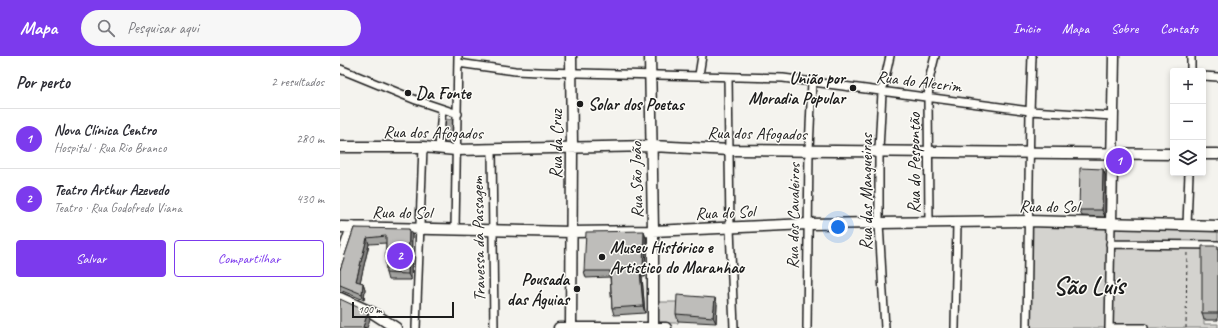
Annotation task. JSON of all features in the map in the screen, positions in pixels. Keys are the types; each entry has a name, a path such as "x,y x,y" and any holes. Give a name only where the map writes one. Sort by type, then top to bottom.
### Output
{"street":[{"name":"Rua da Cruz","path":"571,56 571,328"},
{"name":"Rua São João","path":"650,56 653,328"},
{"path":"699,75 702,56"},
{"name":"Rua das Mangueiras","path":"885,328 879,223 879,150 882,92 890,56"},
{"name":"Rua do Pespontão","path":"929,222 928,98 930,76 935,56"},
{"path":"1027,328 1032,56"},
{"path":"1114,56 1109,328 1144,328"},
{"path":"1191,56 1191,68"},
{"name":"Rua do Alecrim","path":"458,59 515,71 783,78 1030,111 1113,116"},
{"path":"455,229 458,59"},
{"path":"340,69 408,97 458,114"},
{"path":"1206,76 1218,76"},
{"path":"728,77 730,228 734,328"},
{"name":"Rua dos Cavaleiros","path":"807,328 809,150 812,81"},
{"path":"439,149 442,109"},
{"name":"Rua dos Afogados","path":"340,147 423,147 456,150 492,150 652,146 730,150 879,150 1170,154"},
{"path":"416,328 423,147"},
{"name":"Travessa da Passagem","path":"492,150 494,328"},
{"path":"1206,154 1218,154"},
{"path":"1187,225 1189,176"},
{"name":"Rua do Sol","path":"340,227 571,232 730,228 808,224 1028,221 1218,226"},
{"path":"955,328 957,222"},
{"path":"340,263 352,227"},
{"path":"1110,244 1218,246"},
{"path":"340,298 373,313 396,328"},
{"path":"559,328 666,328"}],"path":[{"path":"1186,328 1187,245"}],"shaded area":[{"path":"444,119 456,120 455,143 443,143"},
{"path":"1031,226 1218,229 1218,253 1205,253 1204,324 1218,324 1218,328 1030,328"},
{"path":"658,302 680,302 678,323 657,323"}],"building":[{"path":"1080,168 1103,169 1102,210 1079,210"},
{"path":"354,228 409,229 408,274 386,273 386,236 367,238 356,281 363,283 362,294 340,285 340,270"},
{"path":"644,231 643,271 640,271 643,306 612,308 610,271 584,271 586,232"},
{"path":"1202,246 1218,246 1218,313 1202,313"},
{"path":"677,295 715,298 713,317 676,314"},
{"path":"340,299 368,312 363,327 366,328 340,328"}],"place":[{"name":"União por Moradia Popular","path":"853,88"},
{"name":"Da Fonte","path":"408,93"},
{"name":"Solar dos Poetas","path":"580,104"},
{"name":"Nova Clínica Centro","path":"1119,161"},
{"name":"Teatro Arthur Azevedo","path":"400,256"},
{"name":"Museu Histórico e Artistico do Maranhao","path":"602,257"},
{"name":"Pousada das Águias","path":"577,289"}],"district":[{"name":"São Luís","path":"1089,285"}]}
